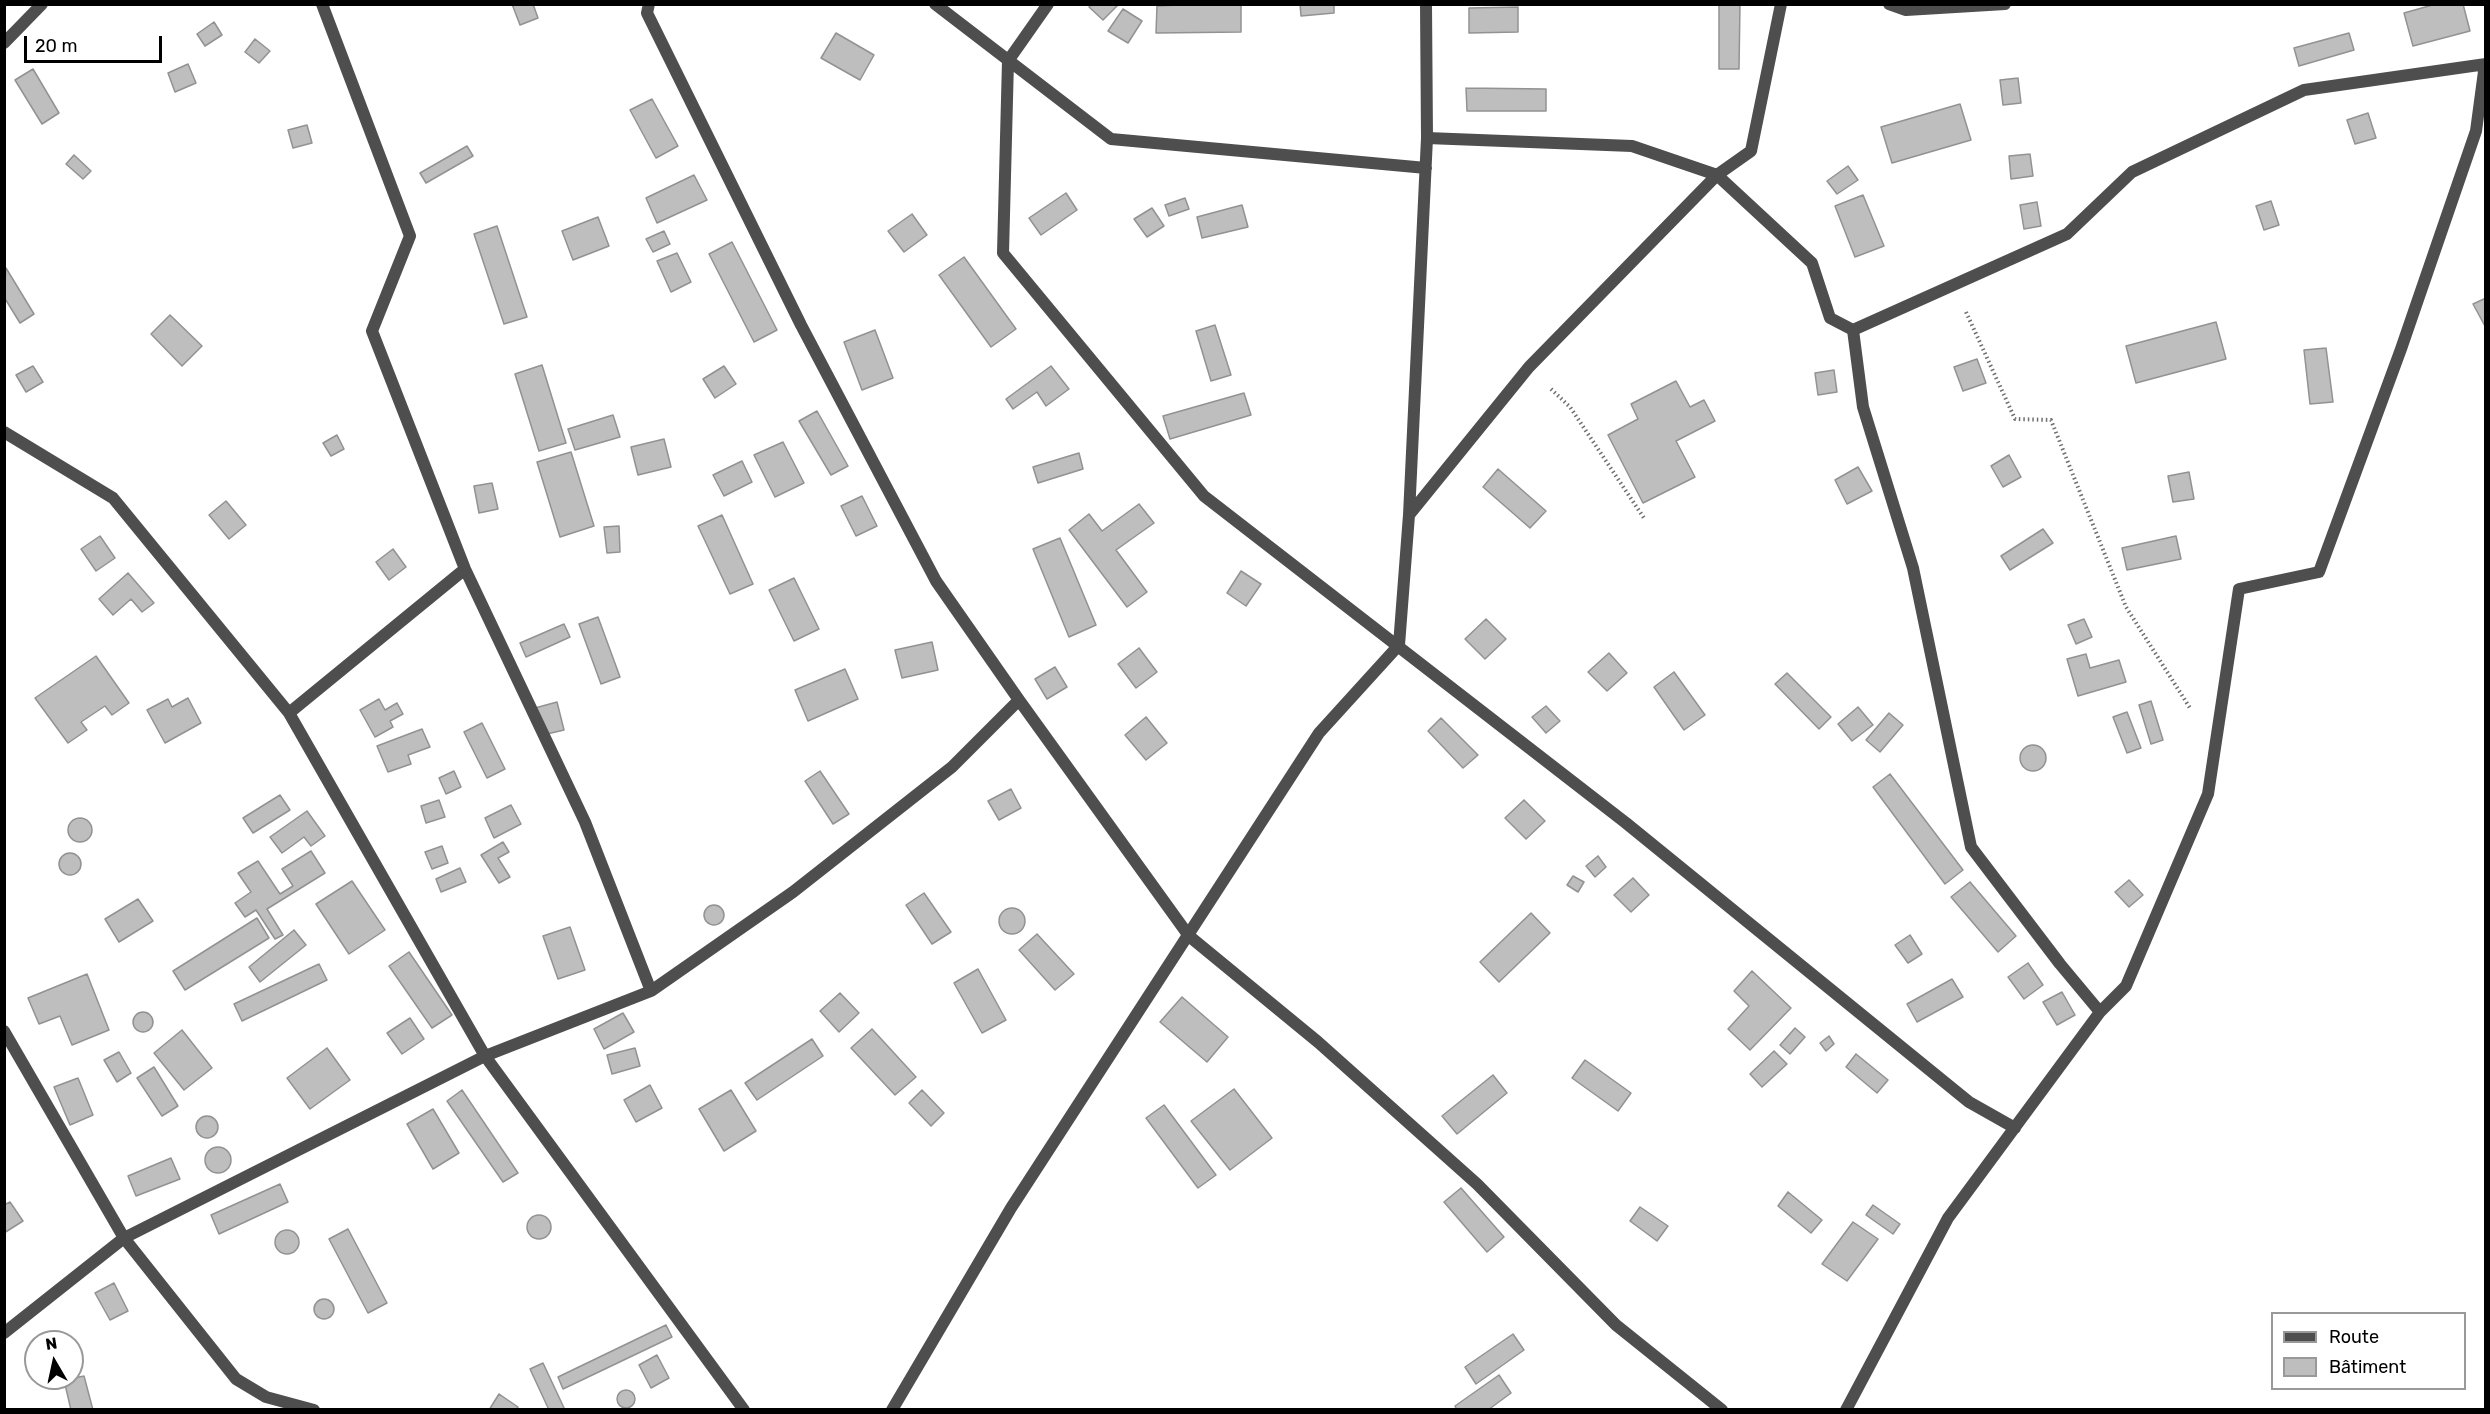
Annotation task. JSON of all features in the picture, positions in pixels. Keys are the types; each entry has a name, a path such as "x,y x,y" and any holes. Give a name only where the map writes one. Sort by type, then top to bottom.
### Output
{"street":[{"path":"4,43 42,4"},
{"path":"322,4 410,236 372,331 465,569 585,822 651,991"},
{"path":"650,4 647,13 801,325 936,581 1189,936 1318,1042 1478,1184 1616,1325 1722,1410"},
{"path":"935,4 1111,139 1426,168"},
{"path":"1048,4 1008,61 1003,253 1204,496 1626,822 1970,1102 2014,1128"},
{"path":"892,1410 1011,1208 1319,733 1399,645 1409,514 1426,168 1426,4"},
{"path":"1409,514 1529,367 1717,176 1751,151 1780,4"},
{"path":"1889,4 1906,10 2005,4"},
{"path":"1846,1410 1948,1218 2100,1012 2126,986 2208,794 2239,589 2319,572 2405,338 2476,131 2485,64 2304,90 2132,172 2067,234 1853,330"},
{"path":"1427,138 1632,146 1717,176 1812,263 1830,318 1853,330"},
{"path":"1853,330 1863,407 1913,568 1971,847 2060,964 2100,1012"},
{"path":"4,432 113,498 290,713 485,1056 744,1410"},
{"path":"290,713 465,569"},
{"path":"4,1332 124,1238 485,1056 651,991 793,892 952,767 1019,700"},
{"path":"4,1031 124,1238 236,1379 266,1397 314,1410"}],"path":[{"path":"1954,284 2015,419 2051,420 2126,607 2214,747"},
{"path":"1529,367 1570,407 1644,518"}],"building":[{"path":"512,4 533,4 538,18 520,25"},
{"path":"1092,4 1118,5 1103,20 1089,7"},
{"path":"1241,4 1241,32 1156,33 1157,6"},
{"path":"1300,4 1334,4 1334,13 1301,16"},
{"path":"1719,4 1740,4 1739,69 1719,69"},
{"path":"2436,4 2463,4 2470,31 2413,46 2404,13"},
{"path":"1518,7 1518,32 1469,33 1469,8"},
{"path":"1123,9 1142,21 1128,43 1108,31"},
{"path":"214,22 222,35 205,46 197,34"},
{"path":"836,33 874,55 860,80 821,58"},
{"path":"2349,33 2354,50 2299,66 2294,48"},
{"path":"255,39 270,51 259,63 245,52"},
{"path":"188,64 196,83 175,92 168,73"},
{"path":"33,69 59,113 42,124 15,80"},
{"path":"2018,78 2021,103 2003,105 2000,80"},
{"path":"1466,88 1546,89 1546,111 1467,111"},
{"path":"652,99 678,146 656,158 630,110"},
{"path":"1960,104 1971,140 1892,163 1881,127"},
{"path":"2368,113 2376,138 2355,144 2347,120"},
{"path":"307,125 312,143 293,148 288,130"},
{"path":"467,146 473,156 426,183 420,173"},
{"path":"2030,154 2033,176 2011,179 2009,156"},
{"path":"74,155 91,171 83,179 66,164"},
{"path":"1848,166 1858,180 1837,194 1827,181"},
{"path":"694,175 707,200 657,223 646,198"},
{"path":"1066,193 1077,210 1041,235 1029,218"},
{"path":"1863,195 1884,246 1855,257 1835,206"},
{"path":"1185,198 1189,209 1169,216 1165,205"},
{"path":"2271,201 2279,225 2264,230 2256,206"},
{"path":"2037,202 2041,226 2024,229 2020,205"},
{"path":"1242,205 1248,227 1202,238 1197,217"},
{"path":"1152,208 1164,226 1147,237 1134,219"},
{"path":"912,214 927,235 904,252 888,231"},
{"path":"598,217 609,246 573,260 562,231"},
{"path":"497,226 527,317 504,324 474,234"},
{"path":"664,231 670,244 653,252 646,239"},
{"path":"732,242 777,330 754,342 709,254"},
{"path":"677,253 691,282 671,292 657,261"},
{"path":"964,257 1016,329 991,347 939,275"},
{"path":"6,268 34,314 20,323 4,297"},
{"path":"2486,298 2486,328 2473,304"},
{"path":"170,315 202,346 182,366 151,334"},
{"path":"2216,322 2226,359 2136,383 2126,346"},
{"path":"1215,325 1231,375 1211,381 1196,331"},
{"path":"875,330 893,378 862,390 844,342"},
{"path":"2326,348 2333,402 2310,404 2304,350"},
{"path":"1977,359 1986,383 1963,391 1954,367"},
{"path":"542,365 566,443 539,451 515,374"},
{"path":"33,366 43,382 26,392 16,375"},
{"path":"724,366 736,384 715,398 703,379"},
{"path":"1051,366 1069,389 1046,406 1037,392 1013,409 1006,399"},
{"path":"1834,370 1837,392 1818,395 1815,373"},
{"path":"1676,381 1690,407 1704,400 1715,421 1676,441 1695,477 1643,503 1608,435 1638,419 1631,404"},
{"path":"1244,393 1251,415 1170,439 1163,416"},
{"path":"817,411 848,466 831,475 799,421"},
{"path":"613,415 620,437 575,450 568,429"},
{"path":"337,435 344,449 331,456 323,443"},
{"path":"664,439 671,467 638,475 631,447"},
{"path":"783,442 804,483 775,497 754,455"},
{"path":"571,452 594,526 560,537 537,462"},
{"path":"1079,453 1083,469 1038,483 1033,467"},
{"path":"2009,455 2021,477 2003,487 1991,466"},
{"path":"742,461 752,482 724,496 713,475"},
{"path":"1858,467 1872,491 1847,504 1835,480"},
{"path":"1498,469 1546,511 1530,528 1483,487"},
{"path":"2189,472 2194,499 2173,502 2168,476"},
{"path":"492,483 498,509 479,513 474,486"},
{"path":"862,496 877,526 856,536 841,506"},
{"path":"226,501 246,525 229,539 209,515"},
{"path":"1139,504 1154,523 1116,550 1147,592 1127,607 1069,530 1089,514 1102,531"},
{"path":"722,515 753,584 730,594 698,526"},
{"path":"619,526 620,552 607,553 604,527"},
{"path":"2043,529 2053,543 2010,570 2001,556"},
{"path":"100,536 115,558 96,571 81,549"},
{"path":"2176,536 2181,559 2127,570 2122,548"},
{"path":"1060,538 1096,625 1069,637 1033,549"},
{"path":"393,549 406,567 389,580 376,562"},
{"path":"1241,571 1261,584 1246,606 1227,593"},
{"path":"128,573 154,603 142,612 131,599 113,615 99,599"},
{"path":"794,578 819,629 794,641 769,590"},
{"path":"598,617 620,677 601,684 579,624"},
{"path":"1486,619 1506,639 1485,659 1465,639"},
{"path":"2084,619 2092,637 2076,644 2068,625"},
{"path":"564,624 570,637 526,657 520,643"},
{"path":"932,642 938,670 902,678 895,650"},
{"path":"1139,648 1157,672 1136,688 1118,664"},
{"path":"1609,653 1627,673 1607,691 1588,672"},
{"path":"2086,654 2090,668 2119,660 2126,682 2078,696 2067,659"},
{"path":"96,656 129,703 112,715 105,706 81,722 87,730 68,743 35,698"},
{"path":"1055,667 1067,687 1047,699 1035,679"},
{"path":"845,669 858,699 808,721 795,690"},
{"path":"1674,672 1705,715 1684,730 1654,687"},
{"path":"1787,673 1831,717 1819,729 1775,684"},
{"path":"188,698 201,723 165,743 147,710 168,699 172,707"},
{"path":"379,699 385,710 397,703 403,714 390,721 393,727 375,737 360,710"},
{"path":"2151,701 2163,740 2151,744 2139,705"},
{"path":"557,702 564,730 543,735 535,708"},
{"path":"1546,706 1560,721 1546,733 1532,717"},
{"path":"1858,707 1873,725 1852,741 1838,724"},
{"path":"2127,712 2141,748 2127,753 2113,717"},
{"path":"1889,713 1903,725 1880,752 1866,740"},
{"path":"1146,717 1167,743 1146,760 1125,735"},
{"path":"1441,718 1478,755 1463,768 1428,731"},
{"path":"482,723 505,769 487,778 464,732"},
{"path":"422,729 430,747 408,755 411,764 388,772 377,746"},
{"path":"2033,745 2042,749 2046,758 2042,767 2033,771 2024,767 2020,758 2024,749"},
{"path":"454,771 461,787 446,794 439,778"},
{"path":"820,771 849,814 833,824 805,781"},
{"path":"1890,774 1963,870 1945,884 1873,787"},
{"path":"1011,789 1021,808 999,820 988,801"},
{"path":"280,795 290,810 253,833 243,818"},
{"path":"439,800 445,817 426,823 421,806"},
{"path":"1524,800 1545,821 1526,839 1505,818"},
{"path":"511,805 521,824 494,838 485,818"},
{"path":"307,811 325,836 311,846 304,837 282,853 270,837"},
{"path":"80,818 89,821 92,830 89,839 80,842 71,839 68,830 71,821"},
{"path":"503,842 509,852 498,858 510,877 499,883 481,855"},
{"path":"442,846 448,863 432,869 425,852"},
{"path":"311,851 325,873 267,909 283,935 275,939 256,910 245,917 235,903 251,892 238,873 258,861 280,894 293,886 282,869"},
{"path":"66,853 74,853 81,860 81,868 74,875 66,875 59,868 59,860"},
{"path":"1598,856 1606,867 1595,877 1586,866"},
{"path":"460,868 466,882 441,892 436,879"},
{"path":"1573,876 1584,882 1578,892 1567,885"},
{"path":"1633,878 1649,895 1631,912 1614,895"},
{"path":"2129,880 2143,895 2129,907 2115,892"},
{"path":"352,881 385,930 349,954 316,904"},
{"path":"1970,882 2016,936 1998,952 1951,897"},
{"path":"924,893 951,932 932,944 906,905"},
{"path":"138,899 153,921 119,942 105,919"},
{"path":"710,905 718,905 724,911 724,919 718,925 710,925 704,919 704,911"},
{"path":"1012,908 1021,912 1025,921 1021,930 1012,934 1003,930 999,921 1003,912"},
{"path":"1531,913 1550,933 1499,982 1480,962"},
{"path":"257,918 269,938 185,990 173,971"},
{"path":"570,927 585,970 558,979 543,936"},
{"path":"294,930 306,945 260,982 249,967"},
{"path":"1037,934 1074,974 1055,990 1019,950"},
{"path":"1910,935 1922,954 1908,963 1895,945"},
{"path":"409,952 452,1015 432,1028 389,966"},
{"path":"2028,963 2043,985 2024,999 2008,977"},
{"path":"319,964 327,980 242,1021 234,1004"},
{"path":"978,969 1006,1020 982,1033 954,983"},
{"path":"1752,971 1791,1008 1750,1050 1728,1029 1749,1006 1734,991"},
{"path":"87,974 109,1030 72,1045 60,1016 39,1024 28,998"},
{"path":"1952,979 1963,997 1917,1022 1907,1004"},
{"path":"2062,992 2075,1015 2057,1025 2043,1002"},
{"path":"840,993 859,1013 839,1032 820,1011"},
{"path":"1182,997 1228,1037 1207,1062 1160,1022"},
{"path":"143,1012 150,1015 153,1022 150,1029 143,1032 136,1029 133,1022 136,1015"},
{"path":"623,1013 634,1032 604,1049 594,1029"},
{"path":"410,1018 424,1039 402,1054 387,1033"},
{"path":"1795,1028 1805,1037 1790,1054 1780,1045"},
{"path":"872,1029 916,1077 895,1095 851,1048"},
{"path":"182,1030 212,1068 184,1090 154,1053"},
{"path":"1829,1036 1834,1044 1826,1051 1820,1043"},
{"path":"812,1039 823,1056 757,1100 745,1083"},
{"path":"327,1048 350,1080 310,1109 287,1078"},
{"path":"635,1048 640,1066 612,1074 607,1055"},
{"path":"1774,1051 1787,1064 1762,1087 1750,1074"},
{"path":"119,1052 131,1073 117,1082 104,1060"},
{"path":"1856,1054 1888,1080 1877,1093 1846,1067"},
{"path":"1585,1060 1631,1093 1618,1111 1572,1078"},
{"path":"154,1067 178,1106 162,1116 137,1078"},
{"path":"1493,1075 1507,1093 1457,1134 1442,1116"},
{"path":"78,1078 93,1115 70,1125 54,1087"},
{"path":"650,1085 662,1108 636,1122 624,1100"},
{"path":"1234,1089 1272,1138 1230,1170 1191,1121"},
{"path":"462,1090 518,1173 503,1182 447,1101"},
{"path":"731,1090 756,1131 724,1151 699,1109"},
{"path":"922,1090 944,1113 931,1126 909,1103"},
{"path":"1164,1105 1216,1175 1198,1188 1146,1118"},
{"path":"433,1109 459,1153 433,1169 407,1124"},
{"path":"207,1116 215,1119 218,1127 215,1135 207,1138 199,1135 196,1127 199,1119"},
{"path":"218,1147 227,1151 231,1160 227,1169 218,1173 209,1169 205,1160 209,1151"},
{"path":"171,1158 180,1179 136,1196 128,1176"},
{"path":"280,1184 288,1202 219,1234 211,1215"},
{"path":"1461,1188 1504,1237 1487,1252 1444,1202"},
{"path":"1788,1192 1822,1220 1811,1233 1778,1206"},
{"path":"10,1202 23,1221 4,1233 4,1205"},
{"path":"1873,1205 1900,1224 1893,1234 1866,1215"},
{"path":"1640,1207 1668,1226 1657,1241 1630,1221"},
{"path":"539,1215 548,1218 551,1227 548,1236 539,1239 530,1236 527,1227 530,1218"},
{"path":"1853,1222 1878,1239 1847,1281 1822,1264"},
{"path":"348,1229 387,1303 368,1313 329,1239"},
{"path":"287,1230 296,1233 299,1242 296,1251 287,1254 278,1251 275,1242 278,1233"},
{"path":"114,1283 128,1311 110,1320 95,1293"},
{"path":"324,1299 331,1302 334,1309 331,1316 324,1319 317,1316 314,1309 317,1302"},
{"path":"666,1325 672,1337 563,1389 558,1377"},
{"path":"1513,1334 1524,1350 1476,1384 1465,1367"},
{"path":"657,1355 669,1378 651,1388 639,1365"},
{"path":"543,1363 565,1410 549,1410 530,1369"},
{"path":"1499,1375 1511,1393 1488,1410 1457,1410 1455,1406"},
{"path":"84,1376 93,1410 71,1410 66,1390 84,1390"},
{"path":"622,1390 630,1390 635,1395 633,1406 622,1408 617,1403 617,1395"},
{"path":"499,1394 518,1407 516,1410 489,1410"}]}
